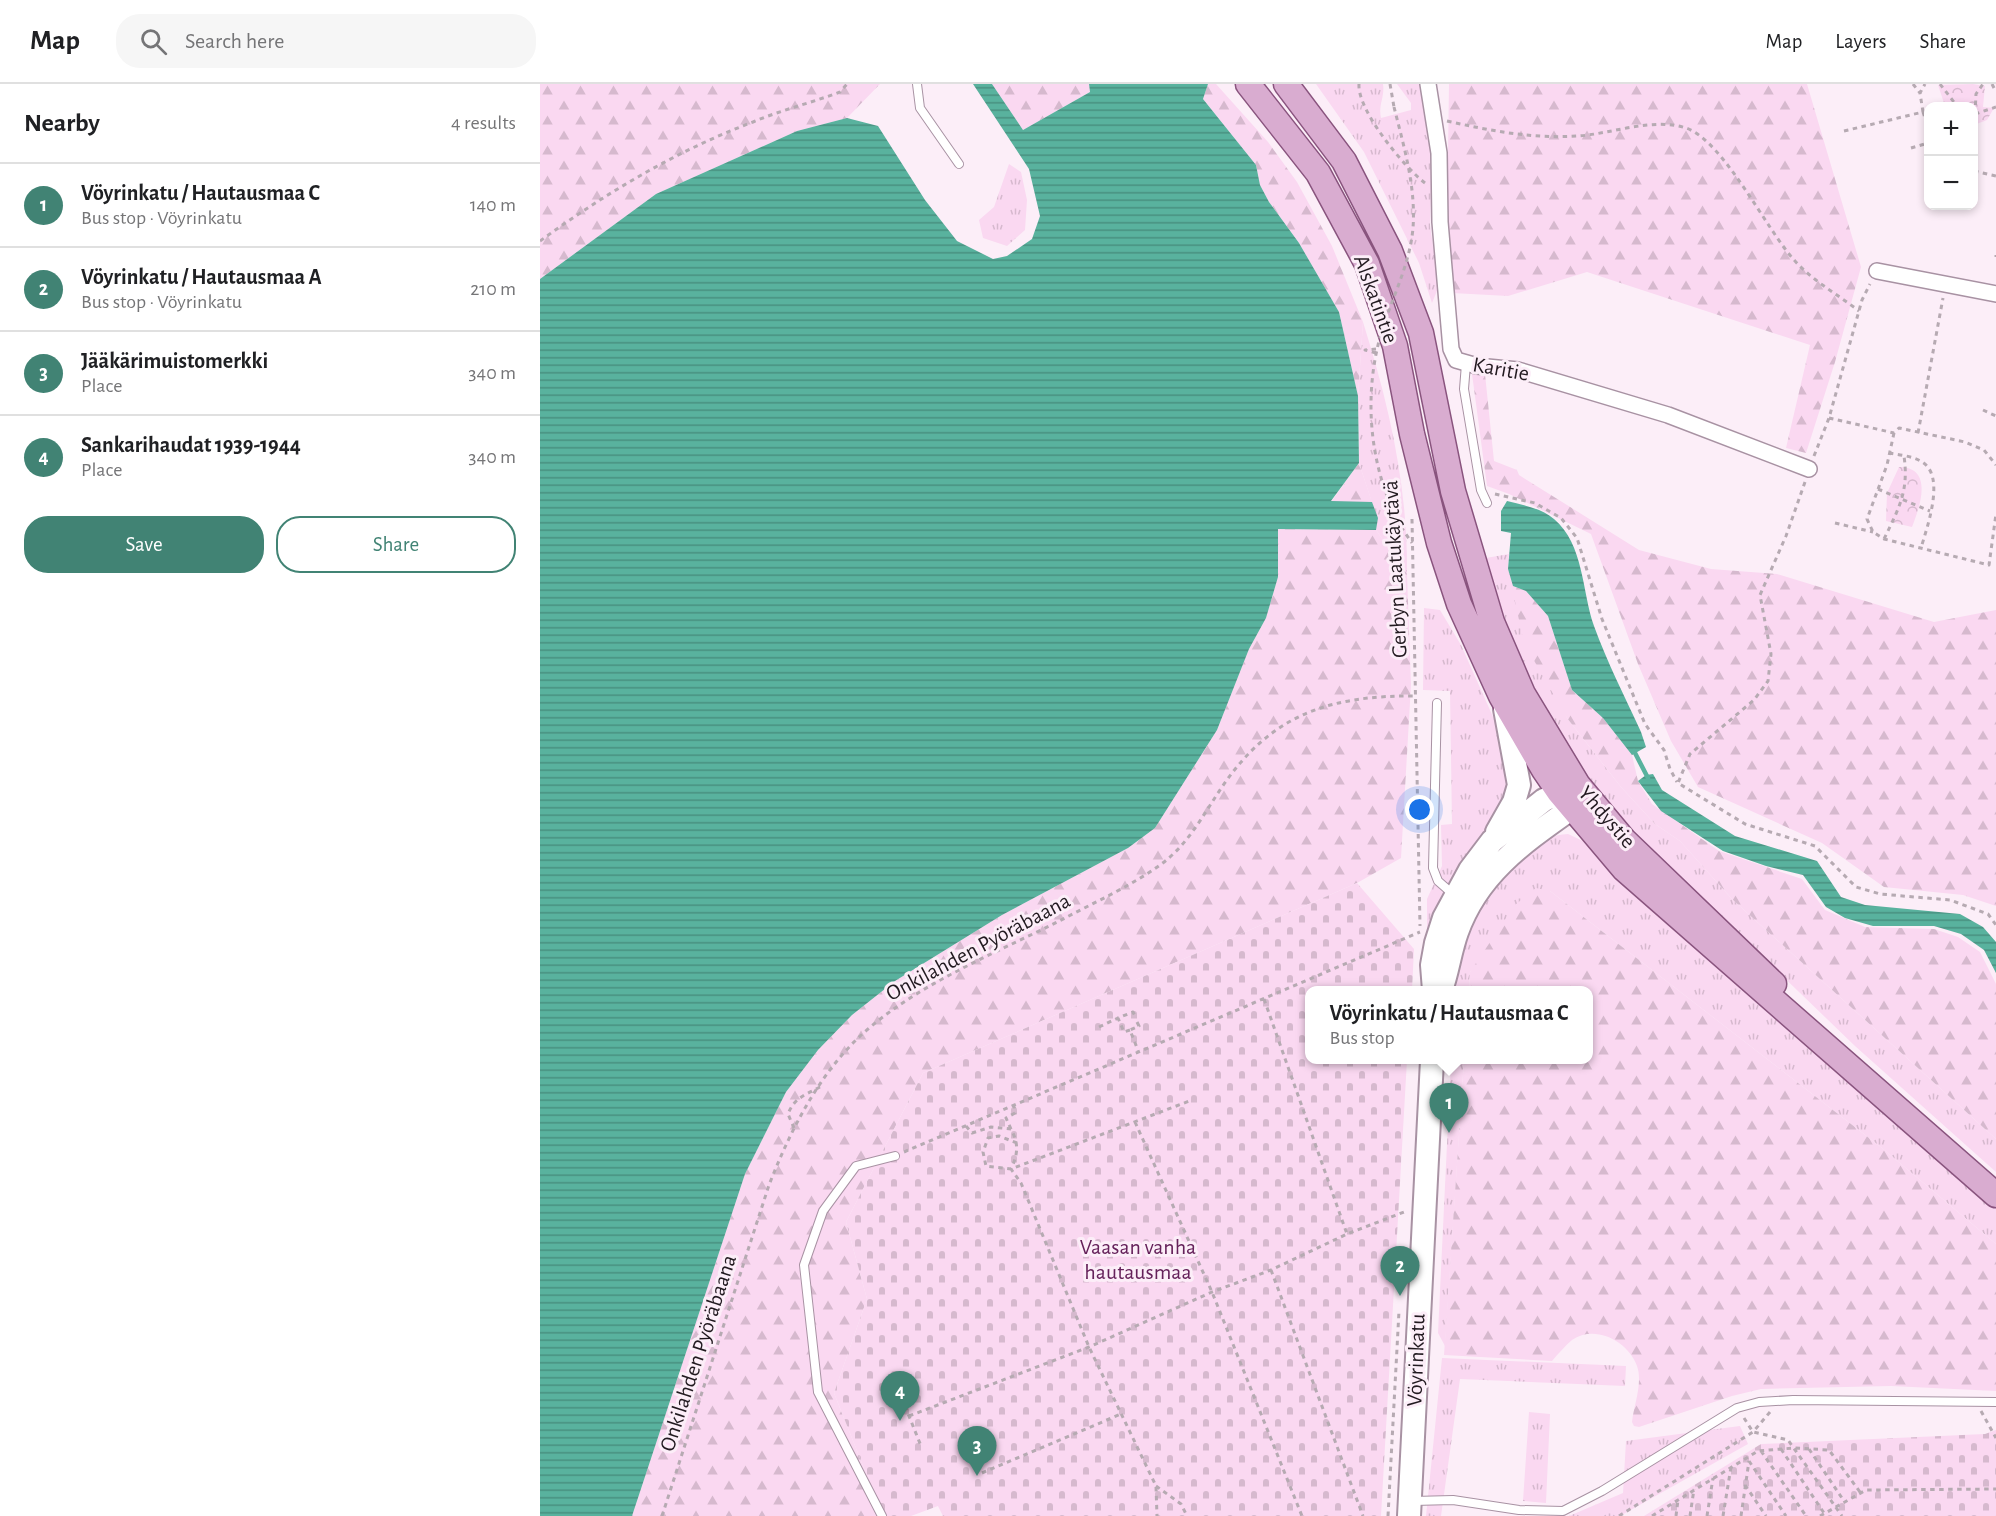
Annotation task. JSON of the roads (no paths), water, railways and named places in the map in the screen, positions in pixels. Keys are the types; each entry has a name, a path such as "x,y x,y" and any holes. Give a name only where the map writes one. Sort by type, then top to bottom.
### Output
{"main road":[{"name":"Alskatintie","path":"1248,84 1318,172 1367,264 1395,346 1412,434 1439,543"},
{"name":"Alskatintie","path":"1286,84 1344,161 1390,251 1421,333 1453,491"},
{"name":"Yhdystie","path":"1453,491 1496,632 1570,795"},
{"name":"Yhdystie","path":"1439,543 1459,604 1501,696 1570,795 1624,840 1752,961 1863,1077 1996,1195"},
{"path":"1441,986 1457,932 1463,901 1514,802 1519,785 1517,766 1501,696"},
{"path":"1492,841 1544,800 1570,795"},
{"path":"1434,986 1432,965 1444,918 1570,795"},
{"name":"Vöyrinkatu","path":"1409,1509 1432,1064"}],"street":[{"name":"Karitie","path":"1428,84 1439,153 1451,350 1456,360 1467,364 1518,370 1668,415 1809,469"},
{"path":"1877,271 1996,294"}],"lane":[{"path":"917,84 920,108 959,164"},
{"path":"1467,364 1464,389 1481,490 1487,503"},
{"path":"1437,703 1433,868 1438,881 1463,901"},
{"path":"882,1516 818,1392 804,1265 823,1211 856,1166 895,1156"},
{"path":"1409,1509 1453,1500 1519,1510 1563,1511 1611,1486 1737,1408 1776,1401 1891,1398 1996,1402"}],"waterway":[{"path":"1634,751 1648,778"}],"place":[{"name":"Vöyrinkatu / Hautausmaa C","path":"1449,1133"},
{"name":"Vöyrinkatu / Hautausmaa A","path":"1400,1296"},
{"name":"Sankarihaudat 1939-1944","path":"900,1421"},
{"name":"Jääkärimuistomerkki","path":"977,1476"}],"park label":[{"name":"Vaasan vanha hautausmaa","path":"1138,1260"}]}
